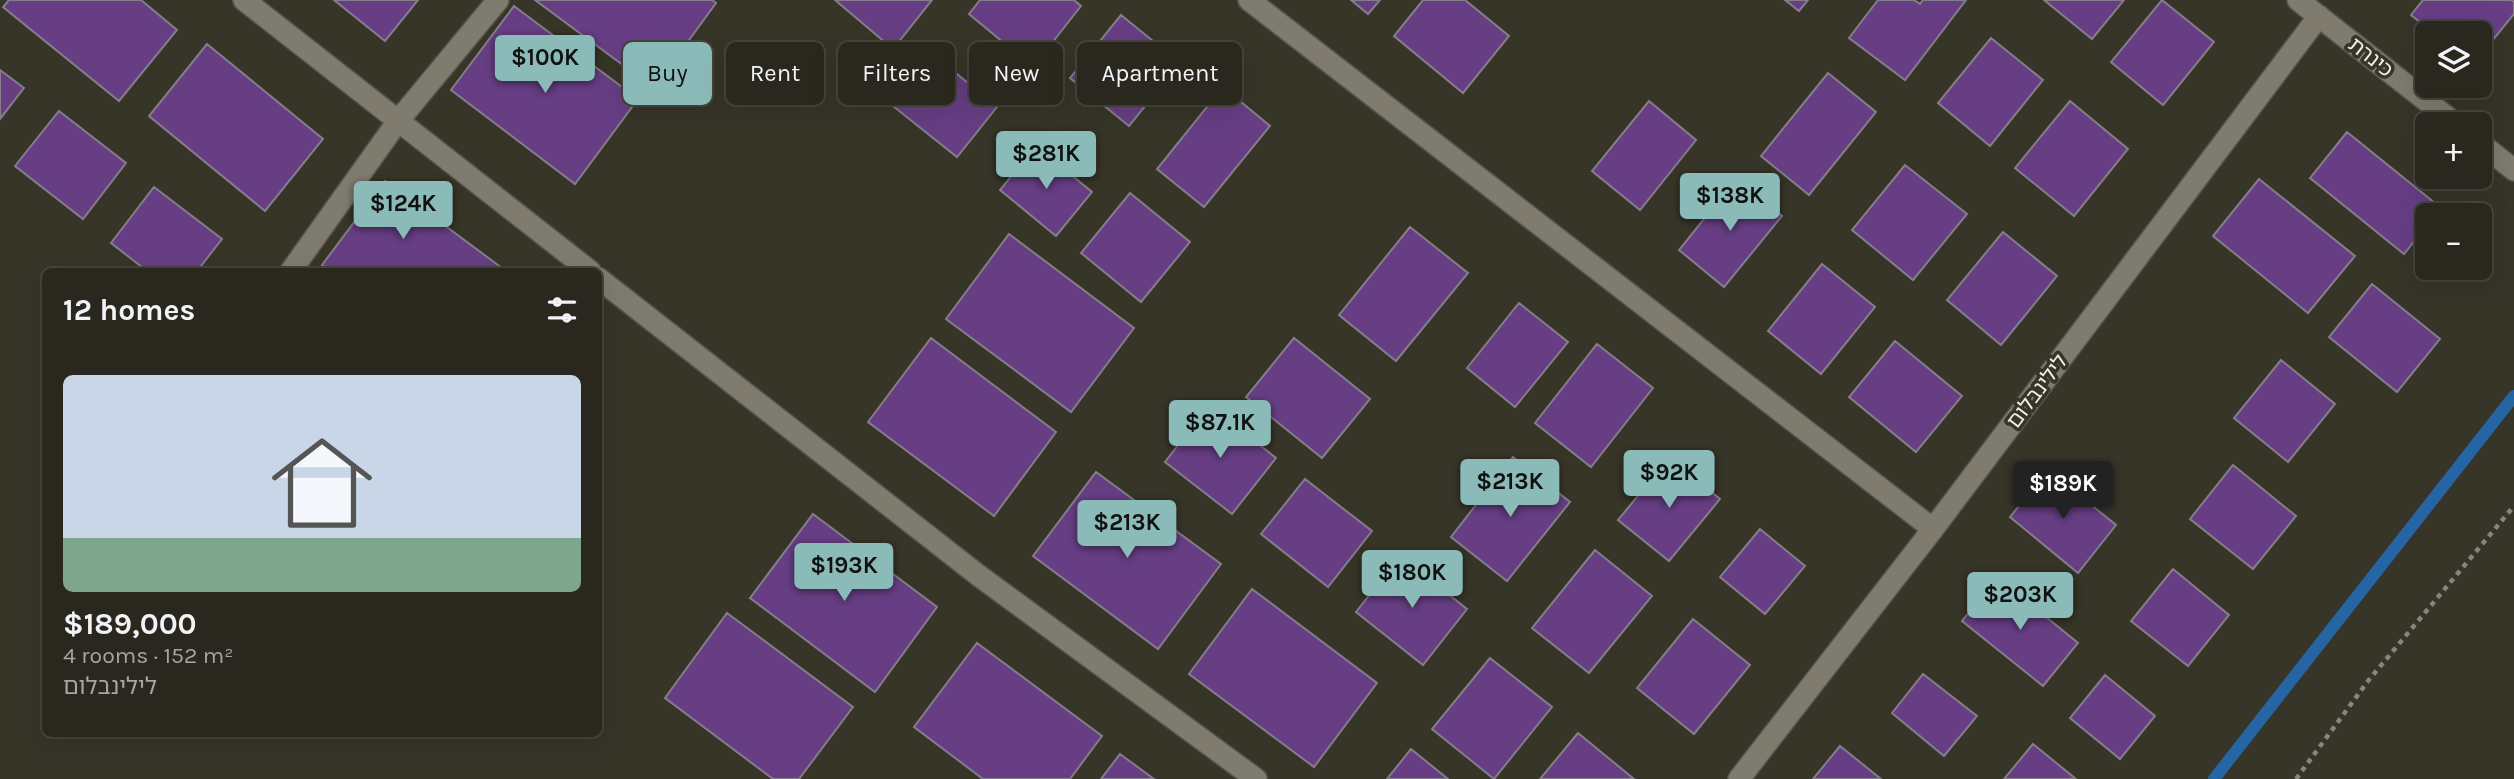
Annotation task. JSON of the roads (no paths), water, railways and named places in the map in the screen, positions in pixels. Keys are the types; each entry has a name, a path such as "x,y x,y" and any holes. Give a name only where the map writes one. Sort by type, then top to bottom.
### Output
{"street":[{"path":"244,0 586,268"},
{"path":"294,268 398,121 498,0"},
{"path":"1249,0 1933,528"},
{"name":"כינרת","path":"2298,0 2325,8 2442,112"},
{"name":"לילינבלום","path":"1739,779 1933,528 2325,8"},
{"path":"2492,153 2514,170"},
{"path":"602,281 978,575 1256,779"}],"waterway":[{"path":"2214,779 2514,396"}]}
